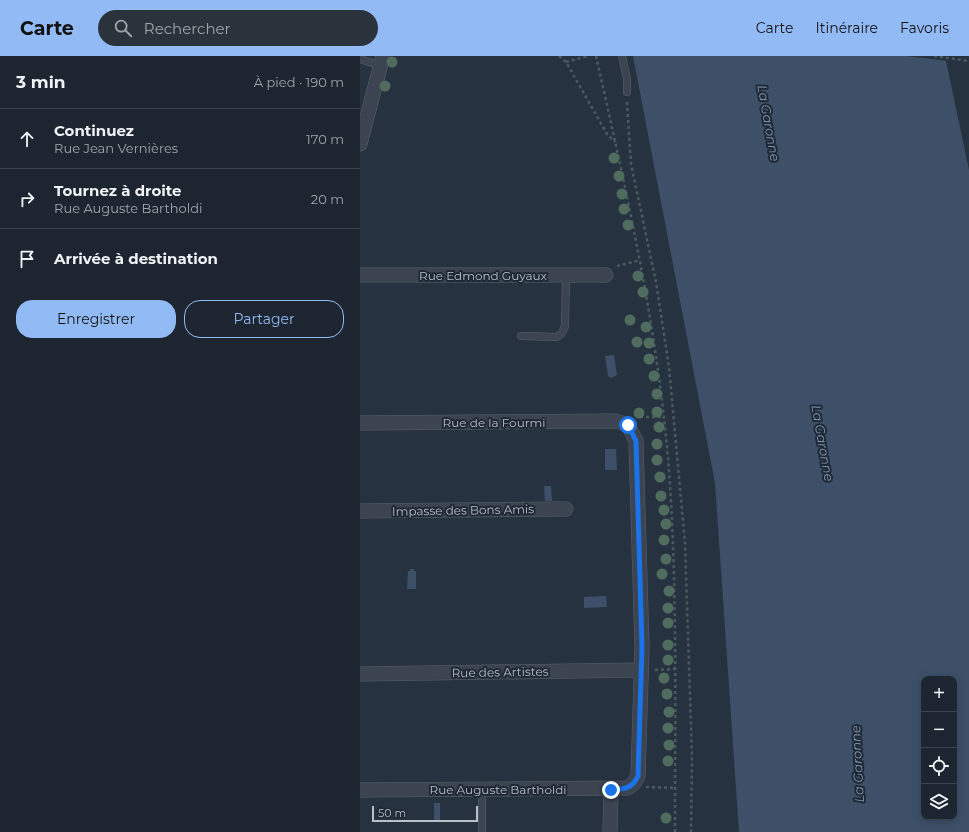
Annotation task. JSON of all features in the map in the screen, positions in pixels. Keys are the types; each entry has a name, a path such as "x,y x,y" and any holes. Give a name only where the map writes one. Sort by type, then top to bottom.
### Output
{"street":[{"path":"360,144 382,61"},
{"name":"Rue Edmond Guyaux","path":"360,275 606,275"},
{"name":"Rue de la Fourmi","path":"360,422 616,422 628,425"},
{"path":"628,425 636,441 642,648 640,670"},
{"name":"Impasse des Bons Amis","path":"360,511 566,509"},
{"name":"Rue des Artistes","path":"360,674 640,670"},
{"name":"Rue Auguste Bartholdi","path":"360,790 611,790 628,788 634,783 638,776 640,670"},
{"path":"610,832 611,790"}],"lane":[{"path":"622,56 627,79 627,92"},
{"path":"360,59 382,61"},
{"path":"521,336 557,337 562,332 565,326 566,275"},
{"path":"482,789 482,832"}],"path":[{"path":"559,56 566,62 606,134 615,143"},
{"path":"566,62 588,56"},
{"path":"596,56 640,260 654,337 663,417 671,501 675,669 675,832"},
{"path":"934,56 969,61"},
{"path":"627,92 631,164 656,282 669,367 683,520 691,748 691,832"},
{"path":"606,275 614,267 640,260"},
{"path":"628,425 636,418 663,417"},
{"path":"640,670 675,669"},
{"path":"651,788 675,788"}],"water":[{"name":"La Garonne","path":"633,56 945,56 969,170 969,832 739,832 715,483"},
{"path":"614,355 617,375 611,378 608,376 605,356"},
{"path":"605,449 616,449 617,470 605,470"},
{"path":"544,486 551,486 552,501 545,501"},
{"path":"410,569 414,569 414,571 416,571 416,589 407,589 408,571 410,571"},
{"path":"606,596 607,607 584,608 584,597"},
{"path":"434,803 440,803 440,822 434,822"}],"pier":[{"path":"906,56 947,56 948,61"}],"route":[{"path":"611,790 628,788 634,783 638,776 640,670 642,648 636,441 628,425"}]}
